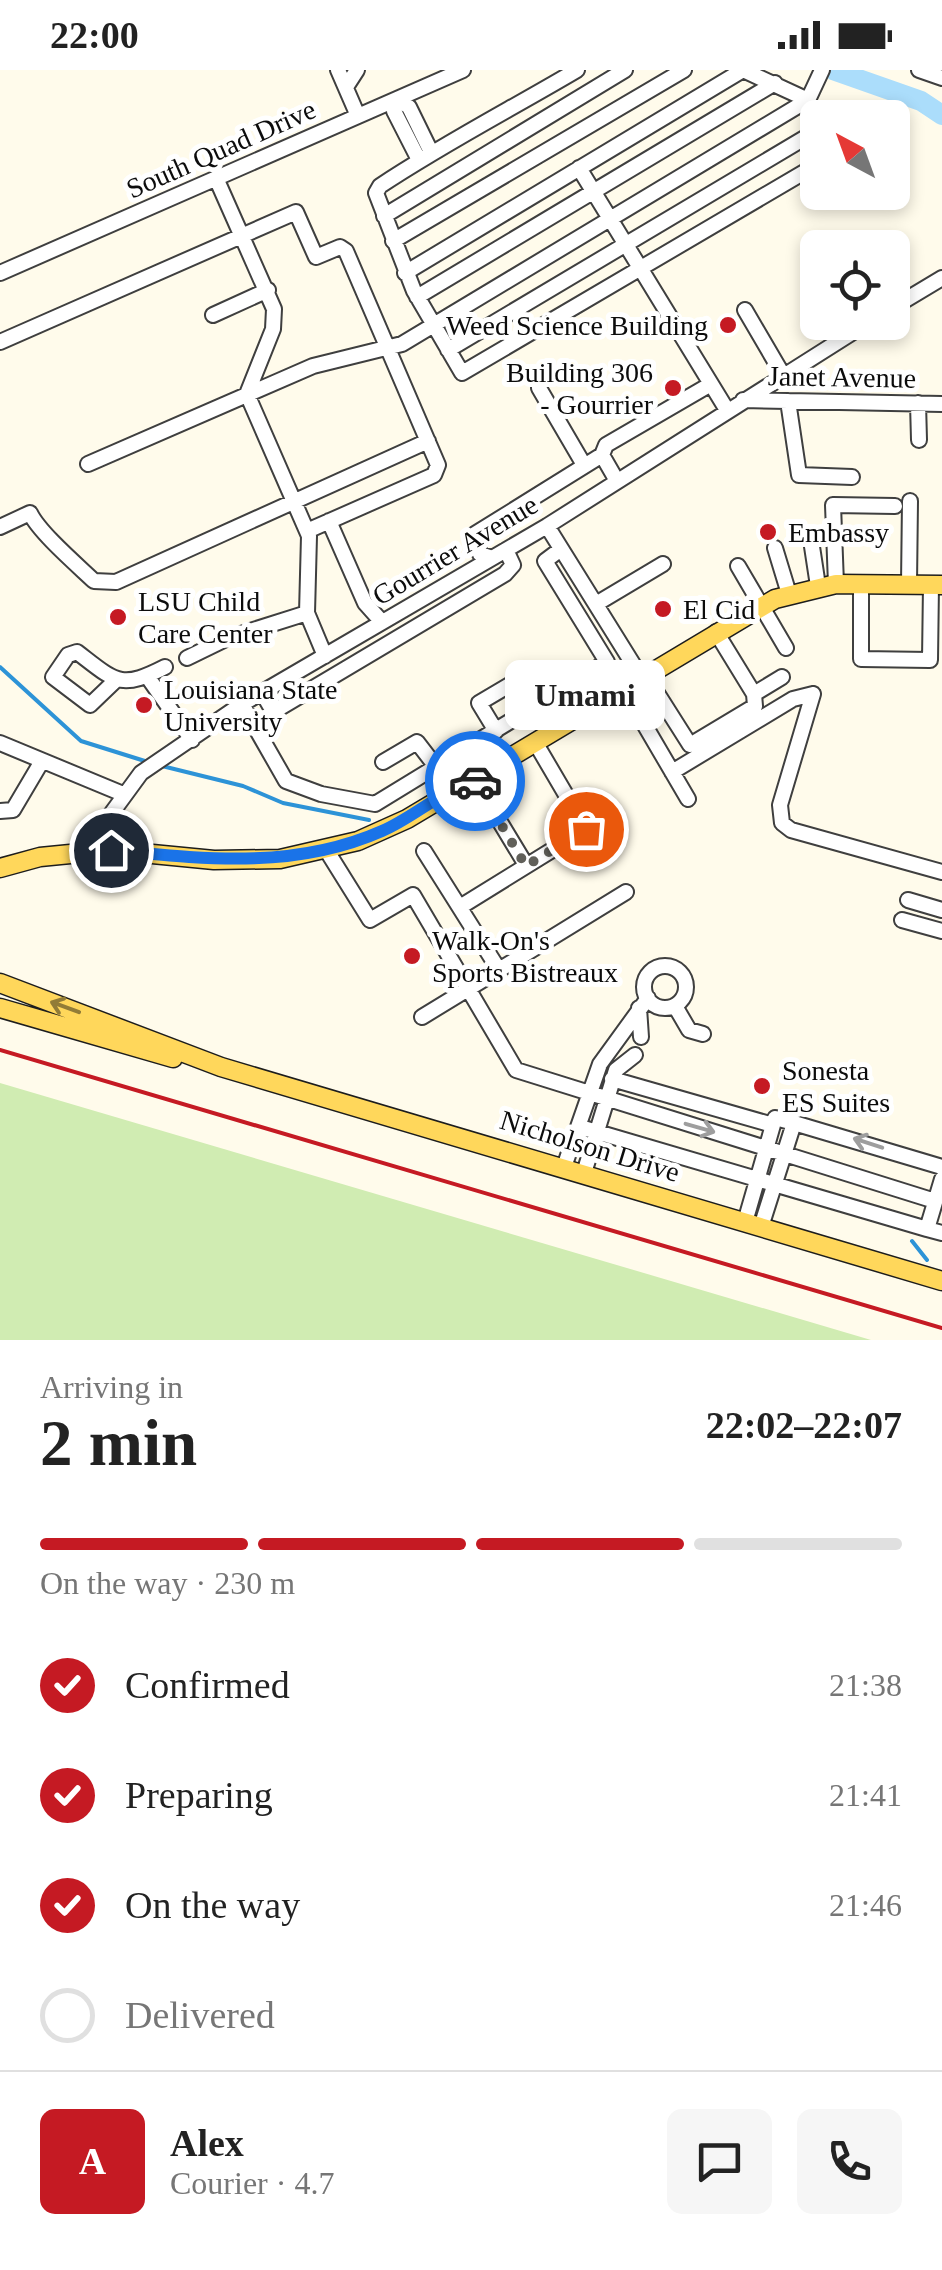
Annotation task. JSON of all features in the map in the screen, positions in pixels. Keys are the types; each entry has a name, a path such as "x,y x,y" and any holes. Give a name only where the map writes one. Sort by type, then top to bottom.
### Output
{"main road":[{"path":"0,868 40,856 111,850 214,860 280,859 327,851 408,819 762,606 827,585 936,585"},
{"name":"Nicholson Drive","path":"0,983 221,1067 942,1281"},
{"name":"Nicholson Drive","path":"0,1008 214,1070 221,1067"}],"street":[{"path":"338,70 358,116"},
{"path":"346,87 357,70"},
{"name":"South Quad Drive","path":"0,273 462,70"},
{"path":"576,70 455,143 425,156 380,186 376,193 416,297 462,372 800,175"},
{"path":"384,216 625,70"},
{"path":"393,242 684,70"},
{"path":"405,273 743,70 808,100 819,76"},
{"path":"416,297 775,83"},
{"path":"398,99 409,107 425,156"},
{"path":"88,464 312,366 388,347 433,326 800,105"},
{"path":"448,350 800,138"},
{"path":"579,168 727,410"},
{"path":"216,178 268,290 274,324 247,394 307,531 311,559 307,612 325,656"},
{"path":"0,342 292,210 300,216 316,256 344,248 438,464 434,475 307,531"},
{"path":"910,297 942,278"},
{"path":"213,315 268,290"},
{"path":"744,310 783,375"},
{"name":"Gourrier Avenue","path":"111,850 111,814 140,772 242,704 547,526 840,340"},
{"path":"262,692 270,706 278,709 505,574 513,565 499,554 480,554 475,534 602,455 606,445 710,384"},
{"path":"538,388 584,465"},
{"name":"Janet Avenue","path":"742,400 942,404"},
{"path":"788,401 800,476 852,477"},
{"path":"918,403 918,440"},
{"path":"0,527 30,512 42,533 62,545 94,581 106,584 428,441"},
{"path":"602,455 617,481"},
{"path":"827,585 833,505 902,504 909,584"},
{"path":"329,521 365,602 382,622"},
{"path":"547,526 625,652 690,746 755,706 754,694 716,632"},
{"path":"811,540 827,585"},
{"path":"775,548 790,594"},
{"path":"561,549 545,561 607,662"},
{"path":"596,604 663,564"},
{"path":"738,566 786,648"},
{"path":"861,584 861,658 930,660 936,585"},
{"path":"417,602 428,620"},
{"path":"186,658 228,638 307,612"},
{"path":"355,638 366,657"},
{"path":"242,704 286,781 321,794 374,804 625,652"},
{"path":"114,681 135,682 166,666"},
{"path":"148,676 188,743"},
{"path":"496,731 480,703 522,677"},
{"path":"754,694 782,678"},
{"path":"623,688 688,799"},
{"path":"672,772 792,699 813,694 780,805 782,823 791,830 942,872"},
{"path":"383,762 417,742 437,768"},
{"path":"460,906 586,829 534,742"},
{"path":"0,744 123,794"},
{"path":"0,812 13,810 42,761"},
{"path":"474,779 526,866"},
{"path":"327,851 370,920 413,895 514,1068 935,1201"},
{"path":"424,851 498,970"},
{"path":"422,1017 626,892"},
{"path":"942,900 909,895 942,910"},
{"path":"902,920 942,931"},
{"path":"642,1036 644,1003 648,976 659,968 672,968 683,976 686,989 675,1006 662,1008 644,1003"},
{"path":"564,1166 600,1064 644,1003"},
{"path":"675,1006 688,1030 703,1034"},
{"path":"584,1173 614,1074 635,1055"},
{"path":"600,1064 614,1074 773,1126"},
{"path":"753,1224 757,1180 775,1118 942,1167"},
{"path":"753,1224 774,1184 793,1126"},
{"path":"580,1127 934,1231 935,1201 942,1178"}],"green space":[{"path":"0,1083 871,1340 0,1340"}],"waterway":[{"path":"833,70 921,101 942,115"},
{"path":"0,667 81,741 148,762"},
{"path":"162,766 243,786 283,803 369,820"},
{"path":"912,1241 927,1260"}],"railway":[{"path":"0,1050 942,1328"}],"way so far":[{"path":"475,781 526,866 586,829"}],"place":[{"name":"Weed Science Building","path":"728,325"},
{"name":"Building 306 - Gourrier","path":"673,388"},
{"name":"Embassy","path":"768,532"},
{"name":"El Cid","path":"663,609"},
{"name":"LSU Child Care Center","path":"118,617"},
{"name":"Louisiana State University","path":"144,705"},
{"name":"Umami","path":"586,829"},
{"name":"Walk-On's Sports Bistreaux","path":"412,956"},
{"name":"Sonesta ES Suites","path":"762,1086"}],"route":[{"path":"111,850 214,860 280,859 312,854 382,831 475,781"}]}
